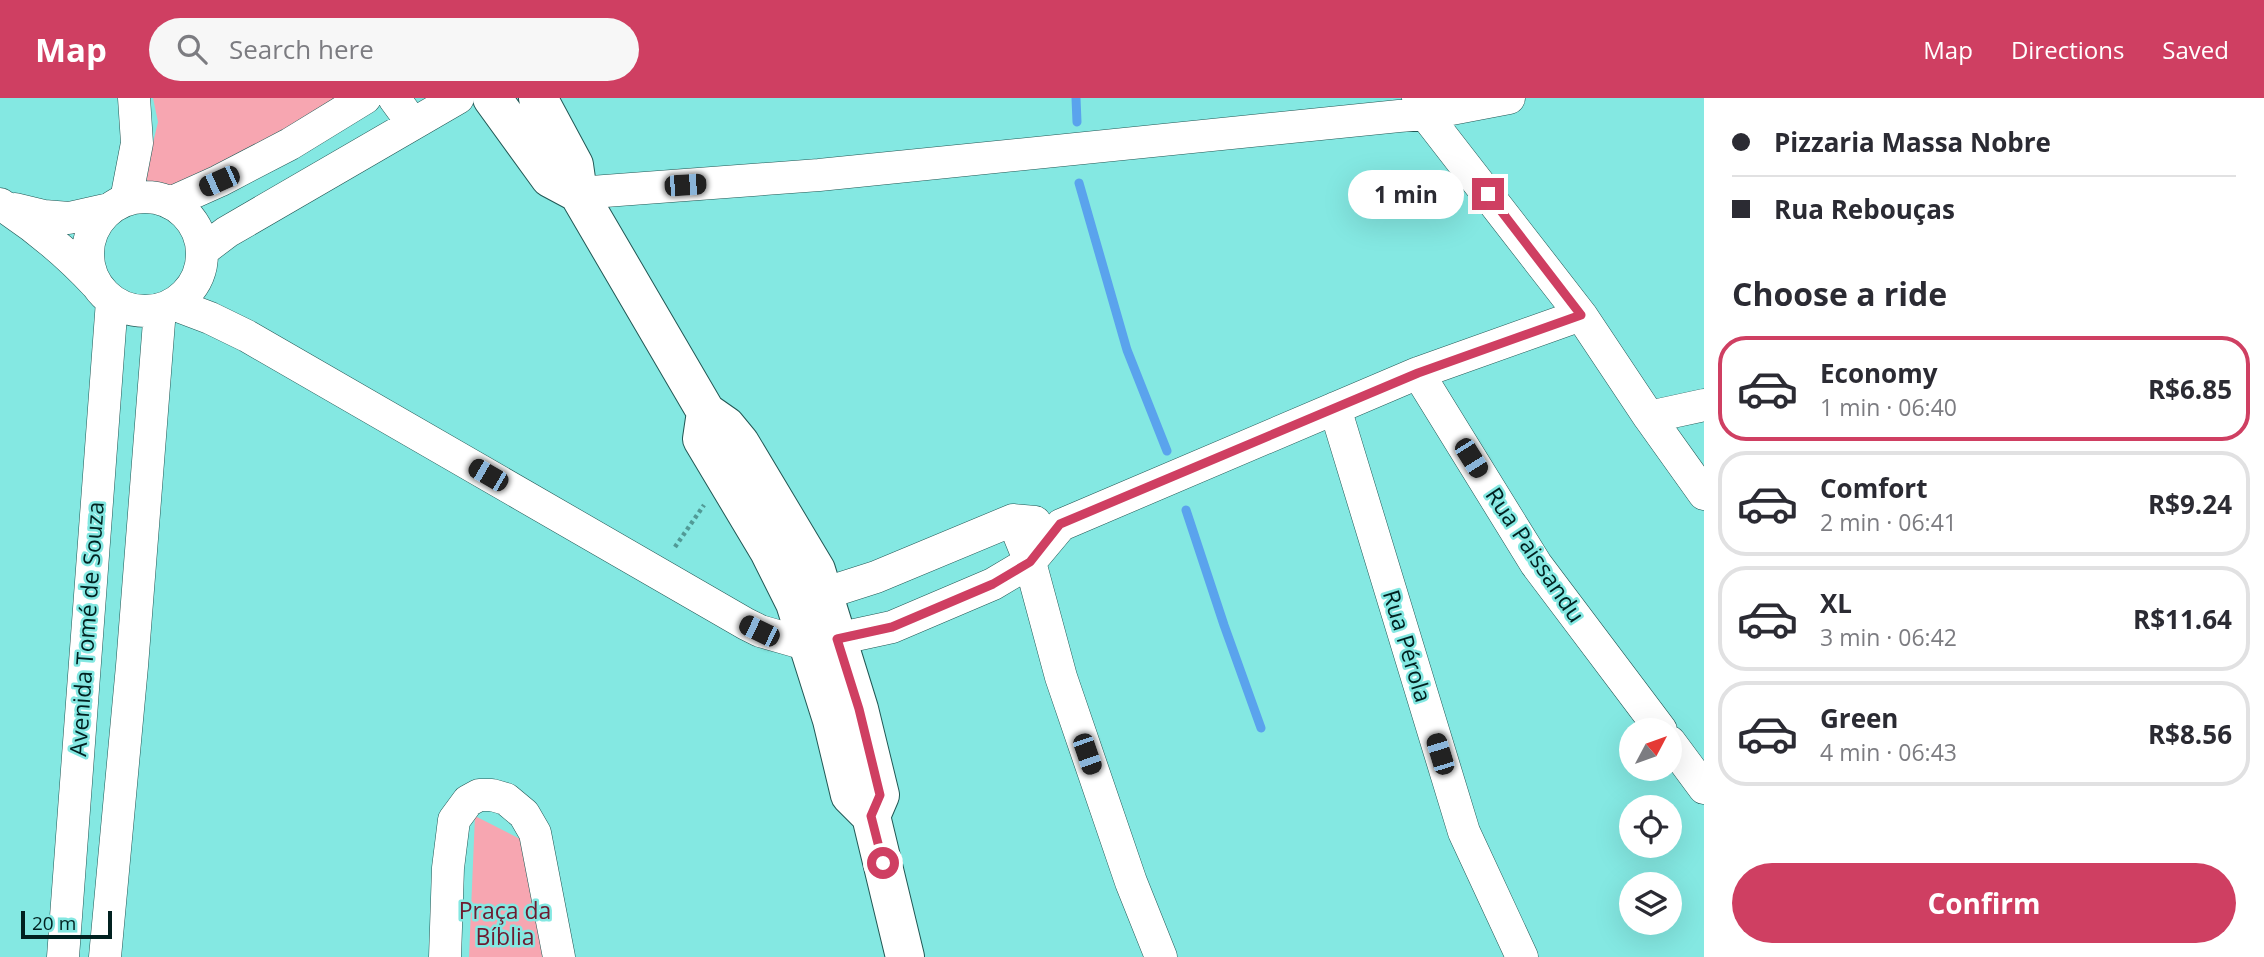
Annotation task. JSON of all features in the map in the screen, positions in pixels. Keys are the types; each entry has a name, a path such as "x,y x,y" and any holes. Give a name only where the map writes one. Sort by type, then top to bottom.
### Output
{"main road":[{"path":"492,98 550,178 578,193"},
{"path":"538,98 574,165 578,193 706,412 726,426 740,443 816,570 809,598"},
{"path":"706,412 702,439 769,551 809,598 823,642 832,720 850,795 871,816 905,957"}],"street":[{"path":"105,294 89,268 88,246 95,226 118,204 136,143 134,98"},
{"path":"170,203 290,144 365,98"},
{"path":"394,98 413,124"},
{"path":"167,307 192,286 200,263 227,232 458,98"},
{"path":"578,193 819,175 1509,98"},
{"path":"1421,106 1581,315 1704,494"},
{"path":"1,204 44,216 69,218 148,197 170,203 186,215 197,231 200,263 226,317 247,336"},
{"path":"1,204 57,246 105,294 135,310 167,307 210,318 247,336 760,631 823,642 892,627 993,584 1030,562 1060,524"},
{"name":"Avenida Tomé de Souza","path":"63,957 105,294"},
{"name":"Avenida Tomé de Souza","path":"105,957 167,307"},
{"path":"760,631 809,598 876,577 1013,520 1060,524 1418,373 1581,315"},
{"name":"Rua Paissandu","path":"1418,373 1536,564 1652,718"},
{"path":"1649,417 1704,405"},
{"name":"Rua Pérola","path":"1335,408 1464,832 1522,957"},
{"path":"1013,520 1030,562 1061,677 1131,882 1161,957"},
{"path":"1682,758 1704,788"},
{"path":"445,957 448,868 454,820 468,801 479,795 506,799 524,814 535,833 559,957"}],"path":[{"path":"657,573 724,476"}],"green space":[{"path":"153,98 337,98 332,111 174,186 144,180 158,122"},
{"name":"Praça da Bíblia","path":"475,816 522,840 545,957 469,957"}],"waterway":[{"path":"1076,98 1077,122"},
{"path":"1079,183 1127,350 1167,451"},
{"path":"1186,510 1261,728"}],"route":[{"path":"883,863 871,816 880,795 859,709 837,639 892,627 993,584 1030,562 1060,524 1418,373 1581,315 1488,194"}]}
